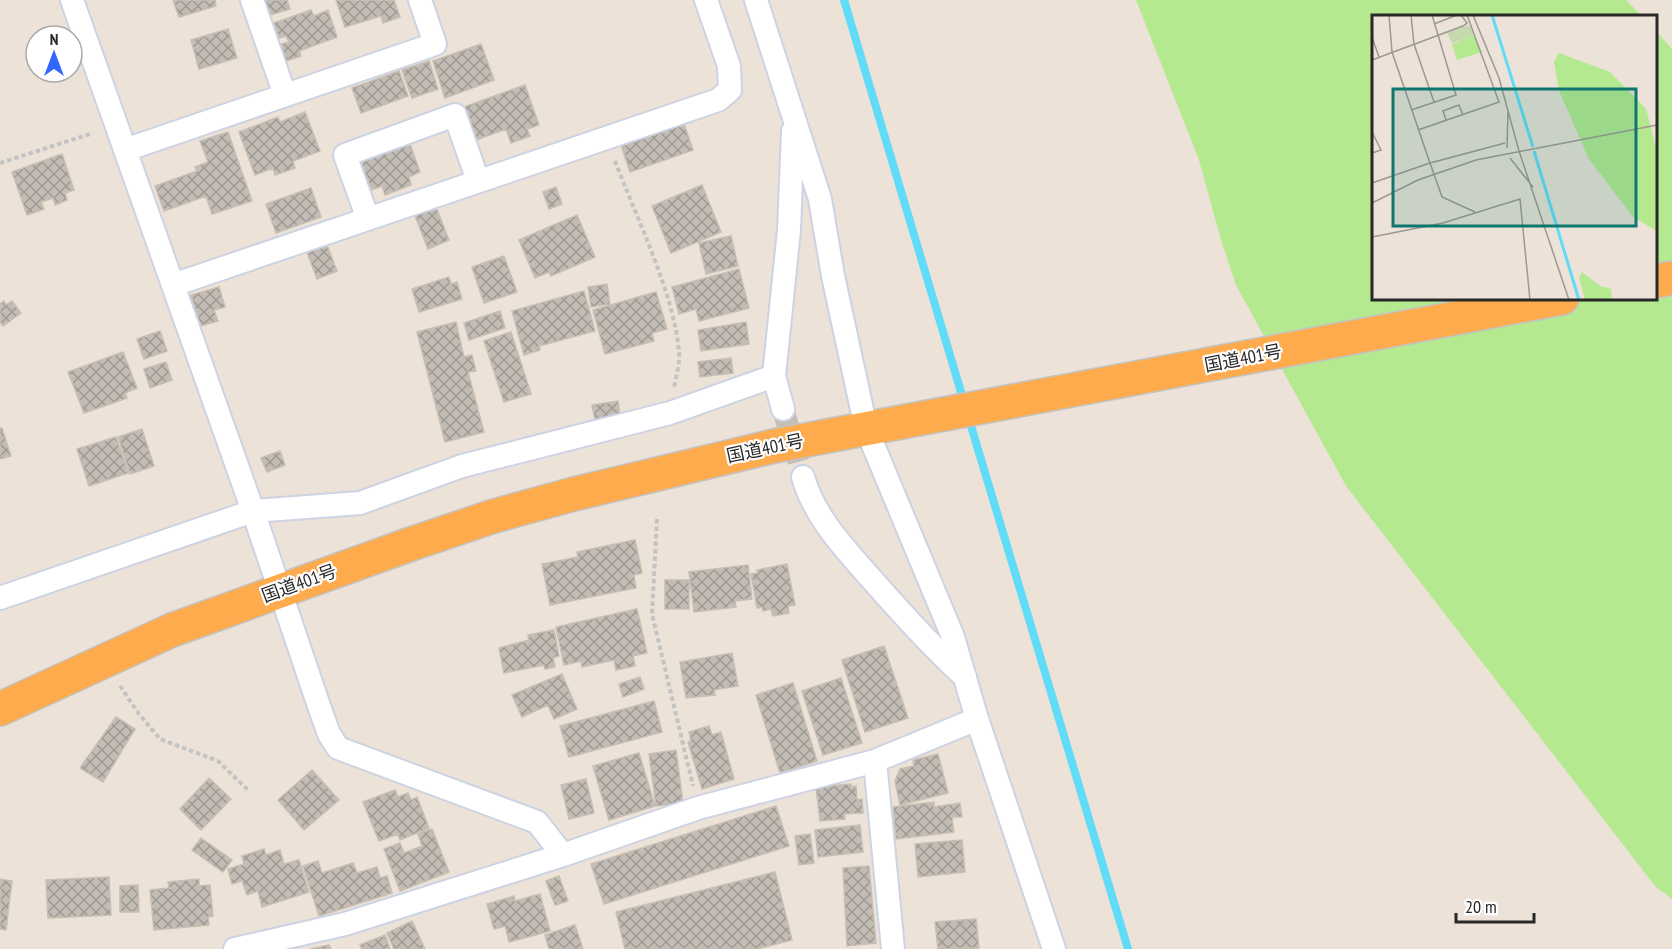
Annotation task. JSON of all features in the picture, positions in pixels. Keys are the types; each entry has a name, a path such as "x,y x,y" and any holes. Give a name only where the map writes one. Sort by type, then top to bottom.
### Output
{"highway":[{"path":"1657,281 1672,278"},
{"name":"国道401号","path":"0,709 172,630 280,590 494,516 690,464 880,425 1551,300"}],"street":[{"path":"72,0 253,511 329,734 338,748 537,822 563,855"},
{"path":"252,0 285,95"},
{"path":"125,150 435,44 420,0"},
{"path":"173,285 718,100 730,90 731,76 706,0"},
{"path":"756,0 820,199 833,276 880,425 954,637 977,718 1054,949"},
{"path":"783,409 774,376 789,230 794,114"},
{"path":"368,219 345,155 455,116 478,181"},
{"path":"0,598 253,511 360,502 462,466 670,413 774,376"},
{"path":"803,477 808,496 833,536 930,645 966,678"},
{"path":"235,949 345,924 563,855 698,808 875,761 977,718"},
{"path":"875,761 893,949"}],"path":[{"path":"0,163 117,125"},
{"path":"606,138 665,291 675,328 679,353 670,413"},
{"path":"657,519 652,614 698,808"},
{"path":"103,660 139,714 160,739 218,761 249,791"}],"green space":[{"path":"1136,0 1626,0 1641,15 1372,15 1372,300 1657,300 1657,32 1672,49 1672,899 1655,886 1346,486 1236,285 1199,160"}],"building":[{"path":"173,0 215,0 216,6 179,17"},
{"path":"265,0 287,0 290,9 270,15"},
{"path":"336,0 394,0 400,17 383,23 381,16 345,27"},
{"path":"311,10 314,16 328,10 337,37 299,51 301,56 286,61 281,44 289,42 286,36 279,38 274,23"},
{"path":"228,29 237,58 199,69 191,40"},
{"path":"481,44 494,80 445,98 433,61"},
{"path":"429,61 438,89 412,98 402,70"},
{"path":"399,71 408,96 361,113 352,88"},
{"path":"525,85 539,125 527,129 530,136 511,143 506,129 476,140 464,107"},
{"path":"305,112 320,151 293,161 295,168 275,175 273,168 255,175 239,132 278,117 280,122"},
{"path":"683,121 693,150 630,172 620,142"},
{"path":"228,132 252,201 212,214 206,196 164,211 155,186 197,171 195,167 208,162 200,141"},
{"path":"410,144 420,172 409,177 411,185 385,195 382,186 371,190 361,162"},
{"path":"62,154 74,190 65,193 67,200 55,205 53,198 41,202 44,209 27,215 12,172"},
{"path":"702,185 721,232 671,253 652,206"},
{"path":"556,187 562,204 549,209 543,192"},
{"path":"311,188 321,217 276,233 266,204"},
{"path":"436,207 449,240 428,249 415,216"},
{"path":"577,215 595,257 551,276 549,272 535,278 519,240"},
{"path":"731,236 738,266 706,274 699,243"},
{"path":"327,245 337,271 317,279 307,252"},
{"path":"504,256 517,292 484,303 472,267"},
{"path":"739,269 749,308 699,321 696,309 679,314 672,287"},
{"path":"449,277 451,284 457,282 462,299 419,312 412,289"},
{"path":"607,284 610,304 591,307 588,287"},
{"path":"219,287 225,307 214,310 218,321 200,326 191,295"},
{"path":"584,291 595,331 539,346 540,350 524,355 512,311"},
{"path":"656,292 667,329 652,333 654,341 605,354 593,310"},
{"path":"4,301 6,305 12,301 21,313 3,326 0,322 0,304"},
{"path":"500,311 505,328 469,340 464,323"},
{"path":"456,322 464,357 472,355 476,371 468,372 484,432 445,442 417,332"},
{"path":"746,322 749,344 701,351 698,330"},
{"path":"160,331 167,351 144,359 137,339"},
{"path":"511,332 531,394 504,402 484,341"},
{"path":"123,352 137,388 125,393 127,398 84,413 68,372"},
{"path":"731,358 733,373 700,377 698,362"},
{"path":"166,362 172,380 150,388 144,369"},
{"path":"618,401 620,416 595,420 592,405"},
{"path":"0,428 2,428 11,456 0,459"},
{"path":"142,429 154,466 130,474 118,437"},
{"path":"116,437 128,473 89,486 77,449"},
{"path":"280,451 285,465 267,472 261,458"},
{"path":"635,540 642,573 634,575 636,588 550,605 542,564 578,557 577,552"},
{"path":"787,564 795,605 788,606 789,613 773,616 771,609 763,611 762,607 757,608 751,574 758,573 757,570"},
{"path":"748,565 752,599 735,601 736,607 694,612 689,572"},
{"path":"665,580 689,580 689,609 665,609"},
{"path":"637,609 647,653 633,656 635,666 616,670 614,660 582,667 581,661 564,665 556,627"},
{"path":"554,630 559,656 553,658 555,667 545,669 544,665 504,673 499,648 529,640 528,635"},
{"path":"884,646 908,718 865,732 842,660"},
{"path":"732,653 738,686 714,690 715,695 686,698 680,662"},
{"path":"562,674 577,709 554,719 548,705 522,717 512,695"},
{"path":"640,677 644,689 623,697 619,684"},
{"path":"841,678 862,743 823,755 802,691"},
{"path":"793,683 817,761 780,773 756,695"},
{"path":"654,701 662,732 569,757 560,726"},
{"path":"116,717 135,729 103,782 80,768"},
{"path":"709,726 712,735 721,732 734,779 702,789 688,742 691,741 689,732"},
{"path":"676,750 683,803 656,806 649,754"},
{"path":"639,753 655,806 609,820 593,766"},
{"path":"938,754 948,793 900,805 895,781 900,769 914,766 913,760"},
{"path":"312,770 339,800 304,830 278,800"},
{"path":"209,778 231,799 201,830 180,809"},
{"path":"586,779 594,813 569,819 561,785"},
{"path":"851,784 851,787 856,786 857,800 862,799 863,813 844,814 845,819 820,821 816,787"},
{"path":"395,790 398,797 408,793 411,800 417,797 429,828 400,840 398,834 379,841 363,802"},
{"path":"934,802 934,807 960,803 962,817 952,817 954,832 896,839 893,807"},
{"path":"776,806 789,846 604,904 591,864"},
{"path":"860,825 863,852 818,857 815,830"},
{"path":"432,829 449,872 400,891 384,849 400,843 404,853 422,846 418,834"},
{"path":"810,834 814,863 799,865 795,836"},
{"path":"201,838 232,860 223,872 192,850"},
{"path":"962,840 965,872 918,877 915,844"},
{"path":"264,849 266,855 280,850 284,864 299,860 309,892 262,907 258,891 247,895 242,881 232,884 228,869 244,864 242,856"},
{"path":"318,861 322,873 353,863 357,873 377,867 380,878 387,876 392,893 319,916 303,866"},
{"path":"869,866 876,943 847,946 843,868"},
{"path":"775,872 792,940 757,949 625,949 616,912"},
{"path":"559,876 568,901 555,905 546,881"},
{"path":"109,877 111,915 48,918 46,880"},
{"path":"0,879 12,881 6,930 0,929"},
{"path":"199,879 199,886 210,885 213,916 208,917 209,925 154,930 150,890 169,888 168,882"},
{"path":"138,885 139,912 120,912 120,886"},
{"path":"540,894 550,931 509,942 505,926 494,929 487,904 514,896 515,901"},
{"path":"976,919 979,948 938,949 935,922"},
{"path":"412,921 425,949 394,949 387,933"},
{"path":"575,925 583,949 549,949 545,935"},
{"path":"385,935 390,949 362,949 360,945"},
{"path":"329,945 331,949 310,949"}],"waterway":[{"path":"844,0 964,402"},
{"path":"968,416 1128,949"}],"tunnel":[{"path":"783,409 803,477"}]}
